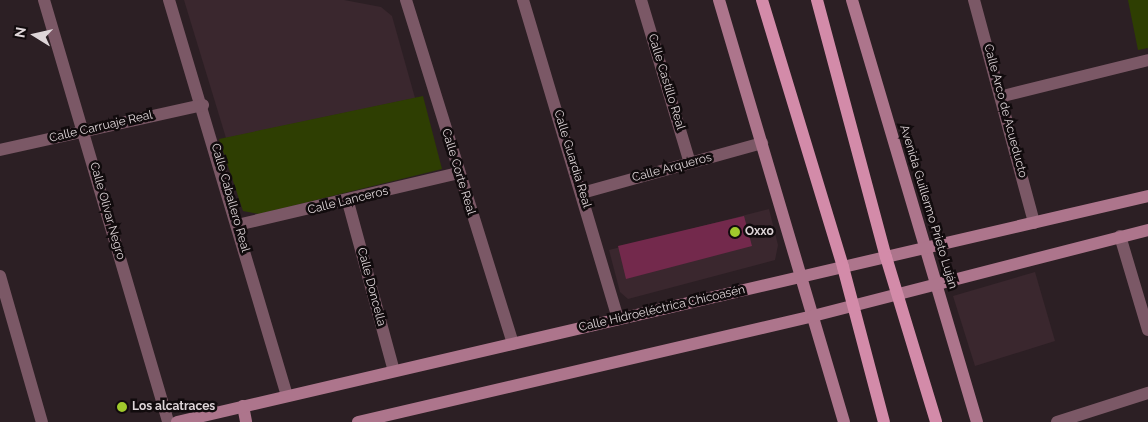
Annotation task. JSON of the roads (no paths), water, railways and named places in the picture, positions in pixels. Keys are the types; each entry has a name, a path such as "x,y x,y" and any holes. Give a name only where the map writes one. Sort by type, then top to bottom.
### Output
{"main road":[{"path":"719,0 844,422"},
{"path":"762,0 843,267 884,422"},
{"name":"Avenida Guillermo Prieto Luján","path":"852,0 978,422"},
{"path":"818,3 896,294 936,422"},
{"name":"Calle Hidroeléctrica Chicoasén","path":"177,422 1148,196"},
{"path":"358,422 812,316 1148,230"},
{"path":"243,406 246,422"}],"street":[{"name":"Calle Olivar Negro","path":"44,0 168,422"},
{"name":"Calle Caballero Real","path":"169,0 203,105 287,396"},
{"name":"Calle Corte Real","path":"406,0 458,174 513,344"},
{"name":"Calle Guardia Real","path":"523,0 618,319"},
{"name":"Calle Castillo Real","path":"641,0 690,163"},
{"name":"Calle Arco de Acueducto","path":"974,0 1003,96 1034,223"},
{"path":"1003,96 1148,60"},
{"name":"Calle Carruaje Real","path":"0,150 203,105"},
{"name":"Calle Arqueros","path":"582,193 762,144"},
{"name":"Calle Lanceros","path":"238,225 348,202 458,174"},
{"name":"Calle Doncella","path":"348,202 394,371"},
{"path":"1120,236 1148,330"},
{"path":"0,276 42,422"},
{"path":"1057,422 1148,393"}],"place":[{"name":"Oxxo","path":"735,232"},
{"name":"Los alcatraces","path":"122,407"}]}
